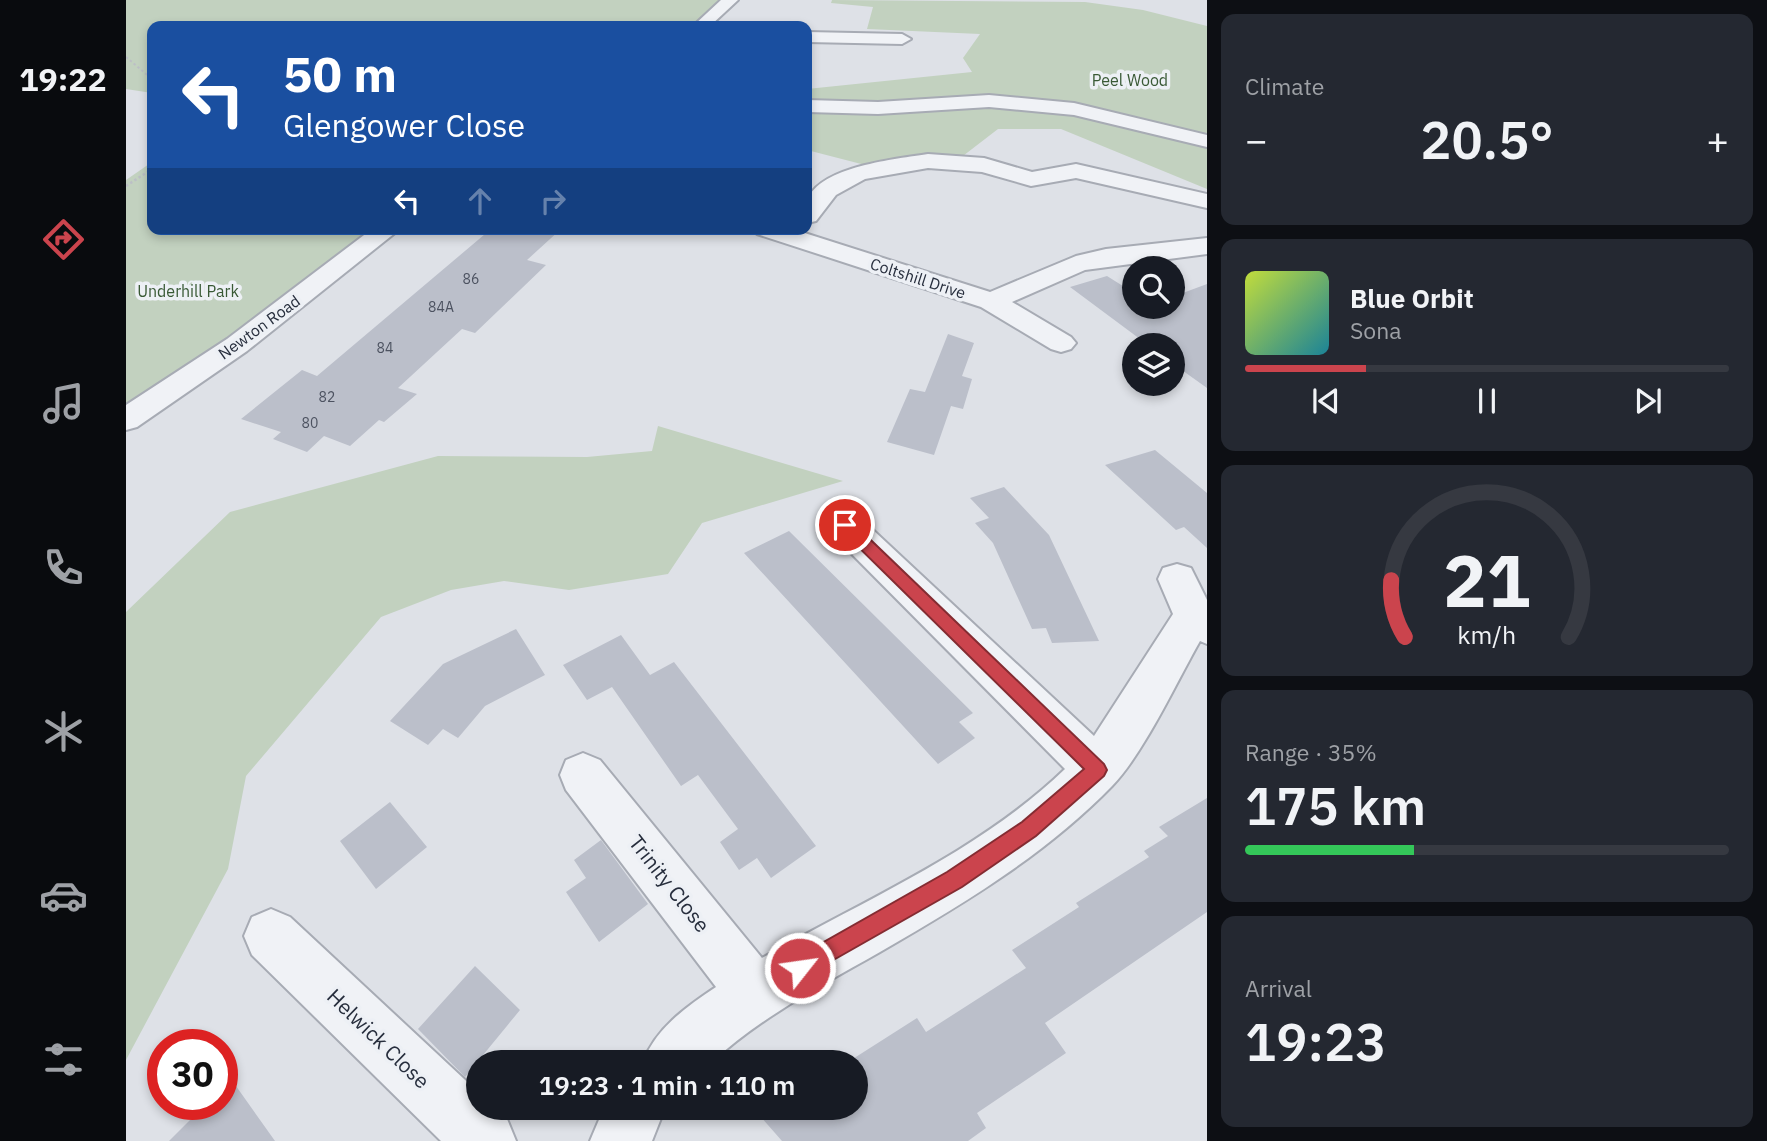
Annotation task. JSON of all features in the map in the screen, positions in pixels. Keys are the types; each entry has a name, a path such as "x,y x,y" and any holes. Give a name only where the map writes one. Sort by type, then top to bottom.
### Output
{"street":[{"path":"707,21 730,0"},
{"path":"812,37 902,38"},
{"path":"812,106 878,108 989,101 1074,109 1207,141"},
{"path":"812,210 828,190 857,174 895,165 928,162 984,165 1031,179 1076,171 1207,201"},
{"name":"Newton Road","path":"126,420 237,345 380,235"},
{"name":"Coltshill Drive","path":"792,235 991,301 1061,343"},
{"path":"991,301 1076,264 1106,257 1207,246"},
{"path":"845,525 1097,770"},
{"path":"682,1050 755,993 955,880 1029,829 1097,770 1193,607"},
{"name":"Trinity Close","path":"583,775 755,993"},
{"name":"Helwick Close","path":"271,936 485,1141"},
{"path":"621,1141 630,1120"}],"path":[{"path":"126,57 147,75"},
{"path":"126,186 147,172"}],"green space":[{"path":"126,0 720,0 697,21 147,21 147,92 126,89"},
{"name":"Peel Wood","path":"832,0 1085,2 1143,10 1207,26 1207,189 1061,129 998,129 959,159 869,166 812,151 812,88 972,72 963,58 980,34 867,29 873,7 831,3"},
{"name":"Underhill Park","path":"147,165 147,235 373,235 256,320 126,408 126,180"},
{"path":"658,426 843,481 702,523 668,574 569,590 504,581 451,590 381,617 246,776 228,869 126,1060 126,612 230,512 438,456 587,457 652,451"}],"building":[{"path":"484,235 554,235 527,260 546,265 475,333 462,329 398,388 417,394 384,422 379,420 350,446 324,436 307,452 273,439 281,432 241,419 302,370 317,376"},
{"path":"1107,276 1122,285 1122,319 1185,319 1185,292 1207,284 1207,388 1185,372 1185,333 1132,333 1070,287"},
{"path":"948,334 974,343 962,376 972,379 963,409 951,406 934,455 887,442 910,389 925,392"},
{"path":"1155,450 1207,493 1207,548 1184,527 1176,530 1105,465"},
{"path":"1004,487 1049,535 1099,641 1052,643 1046,628 1032,629 993,543 975,523 989,518 970,498"},
{"path":"789,531 973,713 959,722 975,738 938,764 744,553"},
{"path":"516,629 545,675 485,706 458,738 443,729 428,745 390,721 443,664"},
{"path":"621,635 650,675 674,662 816,846 771,878 757,858 739,870 720,842 738,829 698,775 681,786 612,687 587,700 563,665"},
{"path":"1207,798 1207,912 1045,1023 1066,1053 977,1113 986,1128 968,1141 782,1141 764,1120 868,1120 867,1050 917,1018 926,1032 1026,968 1012,950 1079,907 1076,903 1149,857 1144,851 1168,836 1159,827"},
{"path":"390,802 427,847 376,889 340,841"},
{"path":"601,840 648,904 599,942 566,892 586,878 574,860"},
{"path":"475,966 520,1010 487,1050 466,1050 465,1077 418,1029"},
{"path":"238,1089 275,1141 169,1141 190,1120 238,1120"}],"route":[{"path":"800,968 955,880 1029,829 1097,770 845,525"}]}
